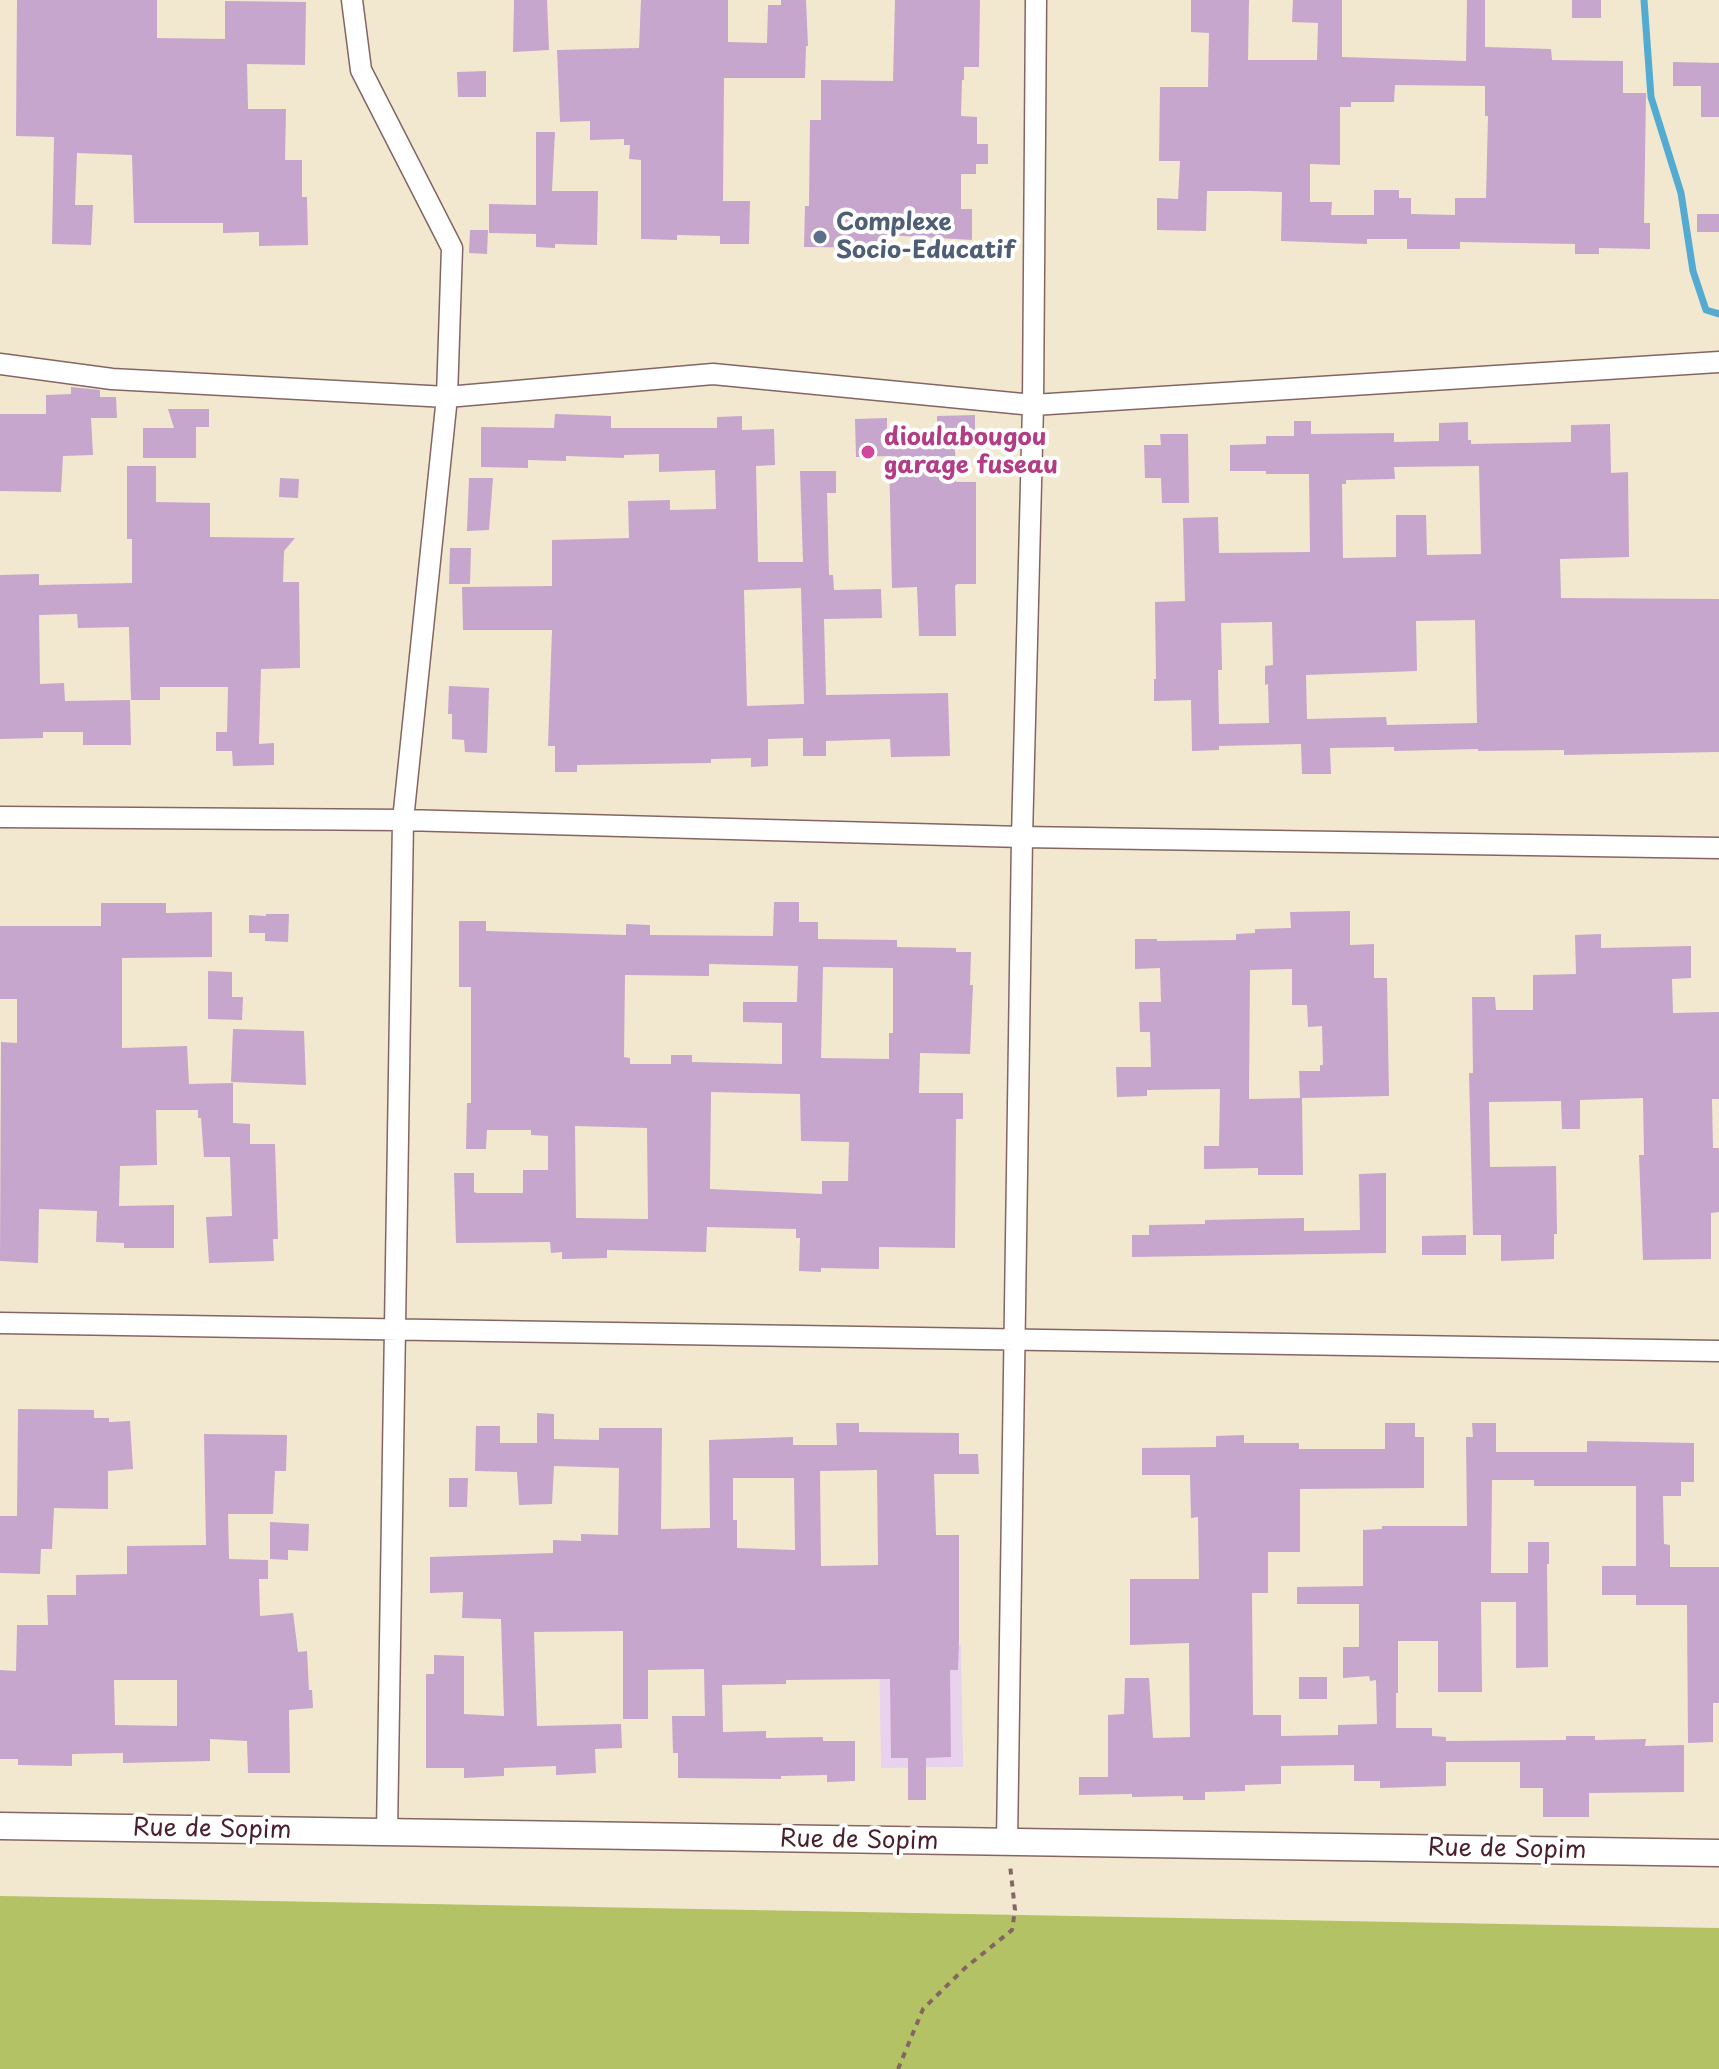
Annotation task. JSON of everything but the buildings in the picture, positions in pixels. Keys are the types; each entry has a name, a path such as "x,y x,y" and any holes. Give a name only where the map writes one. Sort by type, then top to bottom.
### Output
{"street":[{"path":"352,0 361,70 452,248 447,397 403,820 387,1833"},
{"path":"1007,1843 1022,837 1033,405 1036,0"},
{"path":"0,364 112,379 447,397 713,374 1033,405 1719,362"},
{"path":"0,817 403,820 1022,837 1719,848"},
{"path":"0,1323 1719,1351"},
{"name":"Rue de Sopim","path":"0,1826 1719,1853"}],"path":[{"path":"898,2069 923,2009 965,1968 1012,1930 1015,1910 1007,1843"}],"shaded area":[{"path":"879,1645 961,1645 963,1767 881,1768"}],"green space":[{"path":"0,1896 1719,1928 1719,2069 0,2069"}],"waterway":[{"path":"1644,0 1651,97 1681,193 1693,271 1706,310 1719,314"}],"place":[{"name":"Complexe Socio-Educatif","path":"820,237"},
{"name":"dioulabougou garage fuseau","path":"868,452"}]}
